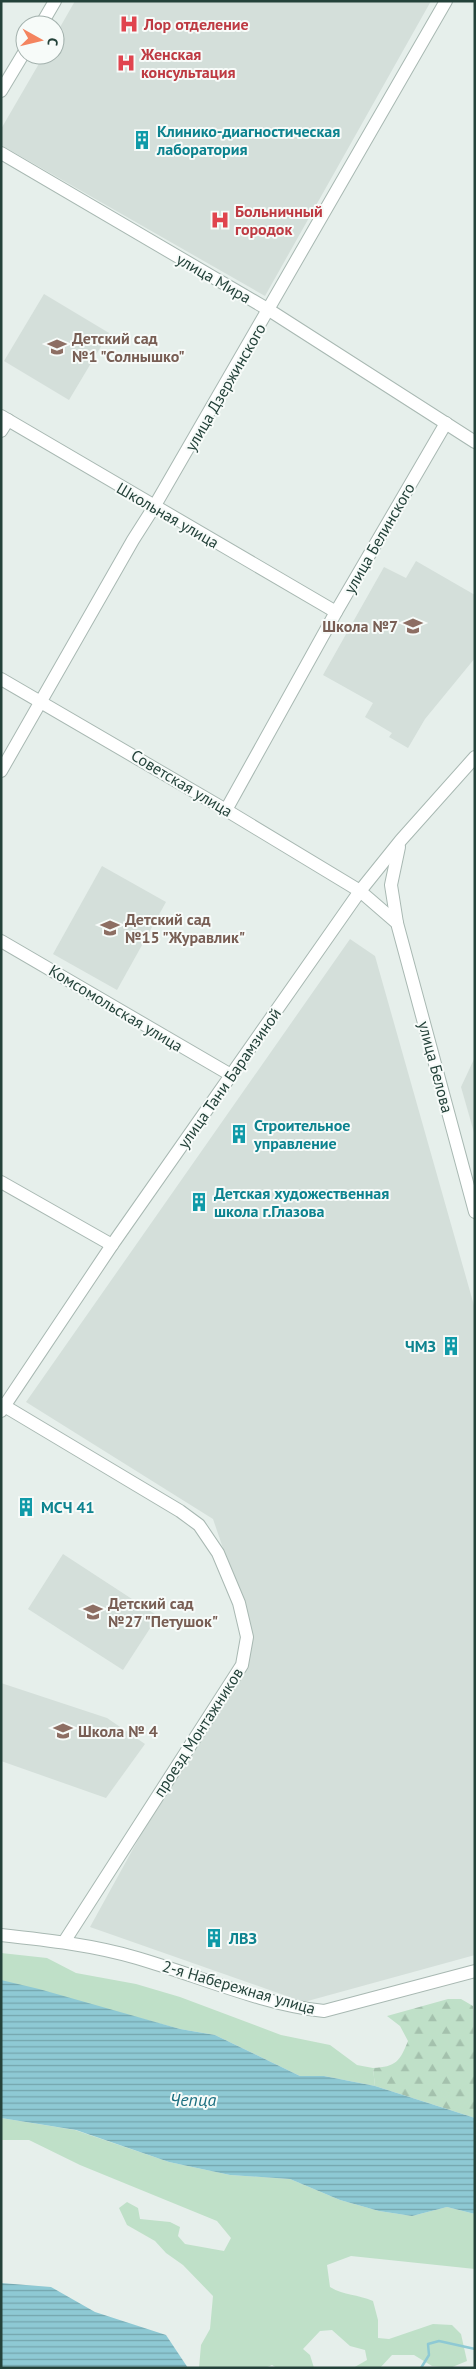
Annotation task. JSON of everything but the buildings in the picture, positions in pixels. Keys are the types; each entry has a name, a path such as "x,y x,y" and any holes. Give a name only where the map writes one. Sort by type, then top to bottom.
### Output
{"street":[{"path":"47,15 55,1"},
{"name":"улица Дзержинского","path":"1,771 446,1"},
{"path":"1,91 17,65"},
{"name":"улица Мира","path":"1,153 269,310 475,442"},
{"path":"1,431 4,418"},
{"name":"Школьная улица","path":"4,418 336,612"},
{"name":"улица Белинского","path":"226,810 336,612 446,423"},
{"name":"Советская улица","path":"1,680 42,701 360,891"},
{"name":"улица Тани Барамзиной","path":"2,1407 112,1245 360,891 401,840 475,757"},
{"name":"улица Белова","path":"401,840 391,885 397,923 475,1212"},
{"path":"360,891 397,923"},
{"name":"Комсомольская улица","path":"1,941 231,1075"},
{"path":"1,1182 112,1245"},
{"name":"проезд Монтажников","path":"2,1407 199,1525 218,1554 239,1603 247,1637 242,1665 64,1942"},
{"name":"2-я Набережная улица","path":"1,1935 64,1942 135,1957 270,2000 305,2009 324,2011 475,1972"}],"shaded area":[{"name":"Больничный городок","path":"75,1 431,1 265,296 1,145 1,129 38,65 65,65 65,18"},
{"name":"Детский сад №1 \"Солнышко\"","path":"44,294 109,333 69,400 4,361"},
{"name":"Школа №7","path":"416,561 475,595 475,658 425,719 408,748 389,737 392,733 365,717 373,703 323,675 384,567 406,578"},
{"name":"Детский сад №15 \"Журавлик\"","path":"102,866 166,902 117,990 53,954"},
{"path":"350,939 375,956 475,1309 475,1955 304,2002 90,1927 252,1633 213,1519 26,1402"},
{"path":"475,1057 475,1136 461,1087"},
{"name":"Детский сад №27 \"Петушок\"","path":"63,1554 158,1616 123,1670 28,1609"},
{"name":"Школа № 4","path":"1,1683 107,1718 145,1744 106,1798 1,1761"}],"green space":[{"path":"1,1953 47,1958 76,1973 136,1984 180,1997 281,2035 330,2045 357,2065 373,2068 375,2086 324,2076 300,2076 215,2035 180,2029 1,1981"},
{"path":"448,1999 461,1999 473,2006 475,2118 375,2086 373,2068 387,2066 396,2062 408,2041 400,2026 387,2016"},
{"path":"1,2118 75,2130 169,2162 230,2175 290,2179 340,2200 379,2211 412,2216 447,2207 475,2214 475,2269 351,2256 327,2265 330,2287 373,2301 378,2320 378,2338 389,2339 433,2324 452,2325 461,2334 467,2361 450,2368 432,2366 414,2355 392,2355 380,2368 353,2368 367,2360 365,2350 350,2346 332,2330 320,2331 303,2349 310,2355 314,2368 277,2368 272,2365 265,2368 199,2368 201,2345 210,2329 213,2296 183,2265 166,2253 155,2241 127,2225 119,2208 127,2202 138,2208 140,2219 170,2222 180,2227 178,2236 185,2244 224,2251 231,2238 217,2221 80,2165 29,2140 1,2140"}],"water":[{"name":"Чепца","path":"1,1980 180,2029 215,2035 300,2076 324,2076 375,2086 475,2118 475,2214 447,2207 412,2216 379,2211 340,2200 290,2179 230,2175 169,2162 76,2130 1,2118"},
{"path":"1,2283 51,2287 95,2312 166,2335 188,2368 1,2368"}],"waterway":[{"path":"421,2368 429,2355 428,2344 439,2341 475,2349"}],"place":[{"name":"Лор отделение","path":"129,24"},
{"name":"Женская консультация","path":"126,63"},
{"name":"Клинико-диагностическая лаборатория","path":"142,140"},
{"name":"Больничный городок","path":"220,220"},
{"name":"Детский сад №1 \"Солнышко\"","path":"57,347"},
{"name":"Школа №7","path":"413,626"},
{"name":"Детский сад №15 \"Журавлик\"","path":"110,928"},
{"name":"Строительное управление","path":"239,1134"},
{"name":"Детская художественная школа г.Глазова","path":"199,1202"},
{"name":"ЧМЗ","path":"451,1346"},
{"name":"МСЧ 41","path":"26,1507"},
{"name":"Детский сад №27 \"Петушок\"","path":"93,1612"},
{"name":"Школа № 4","path":"63,1731"},
{"name":"ЛВЗ","path":"214,1938"}]}
